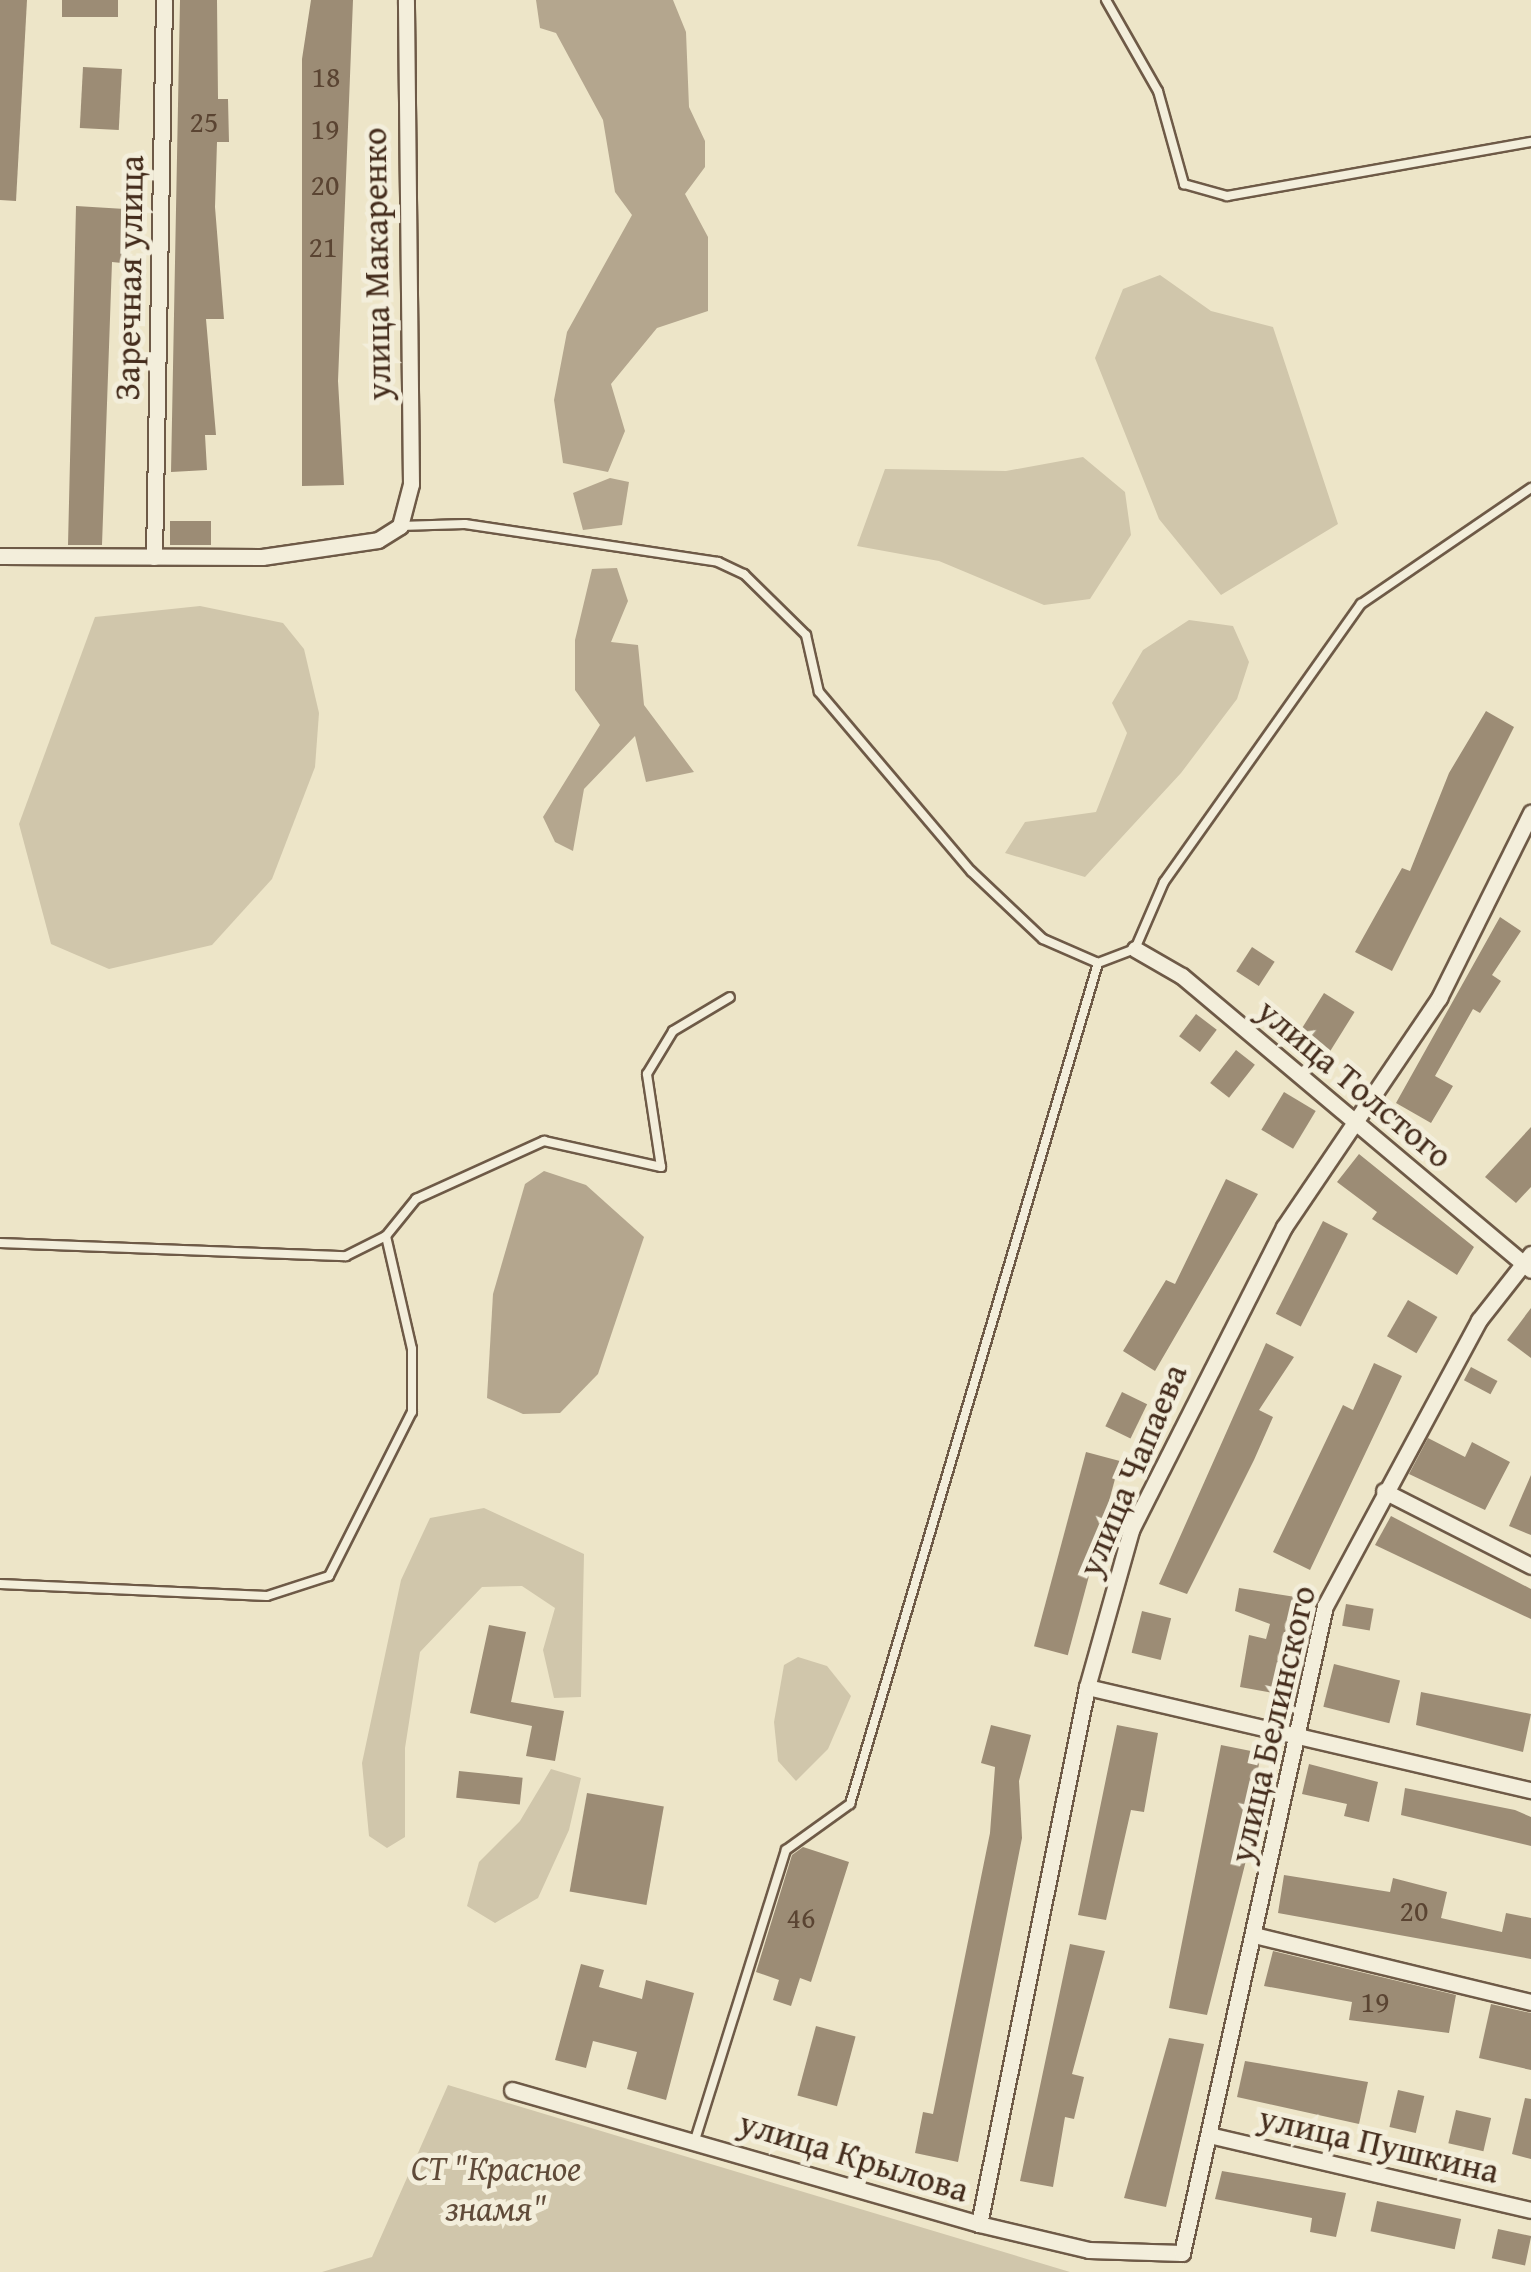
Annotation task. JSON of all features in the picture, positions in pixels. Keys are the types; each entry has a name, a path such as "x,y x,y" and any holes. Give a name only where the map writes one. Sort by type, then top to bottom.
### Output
{"street":[{"name":"Заречная улица","path":"154,557 164,0"},
{"name":"улица Макаренко","path":"400,526 411,484 406,0"},
{"path":"0,556 154,557 330,551 400,526"},
{"name":"улица Чапаева","path":"979,2224 1087,1687 1126,1544 1176,1431 1352,1119 1440,998 1531,813"},
{"name":"улица Толстого","path":"1135,949 1182,976 1528,1262"},
{"name":"улица Белинского","path":"1182,2253 1213,2136 1326,1606 1384,1491 1479,1320 1528,1262"},
{"path":"1384,1491 1531,1566"},
{"path":"1087,1687 1531,1790"},
{"path":"1254,1936 1531,2002"},
{"name":"улица Крылова","path":"512,2090 979,2224 1089,2250 1182,2253"},
{"name":"улица Пушкина","path":"1213,2136 1531,2210"}],"lane":[{"path":"1106,0 1158,91 1184,184 1228,196 1531,142"},
{"path":"1098,963 1135,949 1164,882 1361,604 1531,488"},
{"path":"400,526 465,524 718,562 744,574 806,635 818,692 894,786 1014,915 1098,963"},
{"path":"695,2140 786,1850 850,1804 1098,963"},
{"path":"0,1243 346,1256 386,1236 416,1199 544,1141 661,1167 647,1074 673,1030 730,997"},
{"path":"0,1584 267,1596 328,1576 412,1412 412,1349 386,1236"}],"green space":[{"path":"1160,275 1211,311 1273,327 1338,524 1221,595 1159,519 1095,358 1123,289"},
{"path":"1083,457 1125,492 1131,535 1090,599 1044,605 939,561 857,546 885,469 1006,471"},
{"path":"200,606 283,623 304,649 319,713 315,767 272,879 212,945 109,969 51,944 19,824 95,617"},
{"path":"1189,620 1233,626 1249,662 1237,699 1181,773 1085,877 1005,853 1025,822 1096,812 1127,733 1112,703 1143,650"},
{"path":"484,1508 584,1554 581,1697 554,1698 543,1650 555,1608 522,1586 482,1587 420,1652 405,1748 405,1837 387,1848 369,1836 362,1763 401,1580 430,1518"},
{"path":"798,1657 827,1666 851,1696 828,1749 796,1781 778,1761 774,1722 784,1665"},
{"path":"551,1769 581,1778 569,1830 538,1898 495,1923 467,1906 479,1862 520,1821"},
{"name":"СТ \"Красное знамя\"","path":"448,2085 1070,2272 322,2272 372,2257"}],"shaded area":[{"path":"536,0 673,0 686,32 689,107 705,141 705,167 685,194 708,237 708,311 657,328 611,384 625,431 608,472 563,463 554,400 567,332 632,215 615,192 603,120 556,33 540,28"},
{"path":"610,478 629,482 622,525 583,530 573,493"},
{"path":"617,568 628,601 611,642 638,645 644,705 694,772 646,782 635,736 584,789 573,851 555,842 543,817 600,725 575,690 575,640 592,569"},
{"path":"544,1171 586,1185 644,1237 598,1374 560,1413 523,1414 487,1398 493,1294 525,1184"}],"building":[{"path":"0,0 27,0 16,201 0,200"},
{"path":"62,0 118,0 118,17 62,17"},
{"path":"180,0 217,0 218,99 228,99 229,142 217,142 215,207 224,319 206,319 216,435 205,435 207,470 171,472"},
{"path":"311,0 353,0 338,381 344,485 302,486 302,59"},
{"path":"83,67 122,69 119,130 80,128"},
{"path":"76,206 125,209 122,263 112,262 102,545 68,545"},
{"path":"170,521 211,521 211,545 170,545"},
{"path":"1486,711 1514,727 1392,971 1355,952 1402,868 1410,871 1449,773"},
{"path":"1500,917 1521,931 1492,975 1501,981 1480,1013 1473,1009 1435,1076 1453,1086 1431,1123 1396,1103"},
{"path":"1252,947 1275,962 1259,986 1236,971"},
{"path":"1324,993 1355,1012 1327,1056 1296,1037"},
{"path":"1196,1014 1217,1030 1200,1052 1179,1036"},
{"path":"1236,1050 1255,1065 1229,1098 1210,1083"},
{"path":"1284,1092 1316,1111 1293,1149 1261,1130"},
{"path":"1531,1127 1531,1187 1516,1203 1485,1177"},
{"path":"1359,1154 1474,1247 1457,1275 1372,1219 1377,1212 1337,1182"},
{"path":"1226,1179 1258,1194 1155,1371 1123,1351 1166,1280 1175,1284"},
{"path":"1323,1221 1348,1234 1301,1326 1276,1314"},
{"path":"1408,1300 1437,1317 1416,1353 1387,1336"},
{"path":"1531,1308 1531,1358 1507,1340"},
{"path":"1266,1343 1294,1357 1259,1410 1273,1417 1254,1460 1187,1594 1159,1584"},
{"path":"1374,1363 1402,1376 1310,1570 1273,1552 1343,1405 1353,1410"},
{"path":"1471,1367 1497,1381 1490,1394 1464,1380"},
{"path":"1122,1392 1147,1404 1131,1438 1105,1426"},
{"path":"1428,1438 1465,1457 1472,1442 1510,1462 1485,1510 1409,1474"},
{"path":"1086,1452 1120,1461 1068,1655 1034,1646"},
{"path":"1531,1475 1531,1535 1509,1526"},
{"path":"1391,1516 1531,1589 1531,1619 1375,1545"},
{"path":"1239,1588 1302,1598 1297,1634 1284,1632 1273,1693 1240,1687 1249,1635 1266,1639 1270,1624 1235,1611"},
{"path":"1346,1604 1374,1609 1370,1631 1342,1626"},
{"path":"1142,1611 1171,1618 1161,1660 1132,1653"},
{"path":"489,1625 526,1632 511,1702 564,1711 555,1761 526,1756 532,1726 470,1713"},
{"path":"1334,1664 1400,1680 1389,1723 1323,1707"},
{"path":"1421,1692 1531,1714 1523,1752 1416,1725"},
{"path":"991,1725 1031,1735 1019,1781 1022,1838 958,2162 915,2153 923,2112 933,2114 990,1833 995,1767 981,1763"},
{"path":"1117,1725 1158,1733 1144,1812 1131,1810 1106,1920 1078,1915"},
{"path":"1221,1745 1261,1753 1252,1803 1260,1805 1207,2015 1169,2008"},
{"path":"1309,1764 1378,1782 1369,1822 1344,1816 1347,1804 1302,1794"},
{"path":"459,1771 523,1778 520,1805 456,1798"},
{"path":"1405,1788 1515,1810 1531,1817 1531,1846 1401,1815"},
{"path":"587,1793 664,1807 646,1905 570,1891"},
{"path":"803,1847 849,1862 811,1982 800,1978 791,2006 773,2000 779,1980 756,1972 792,1855"},
{"path":"1284,1875 1390,1892 1393,1878 1447,1892 1441,1918 1502,1932 1506,1913 1531,1918 1531,1959 1278,1913"},
{"path":"1070,1944 1105,1951 1072,2074 1084,2077 1074,2119 1065,2117 1053,2187 1020,2181"},
{"path":"1273,1951 1456,1995 1449,2033 1349,2020 1352,2002 1264,1986"},
{"path":"581,1964 604,1970 599,1987 642,1999 646,1980 694,1993 666,2100 627,2089 637,2052 593,2041 586,2068 555,2060"},
{"path":"1491,2004 1531,2013 1531,2070 1479,2058"},
{"path":"816,2026 856,2037 837,2106 797,2096"},
{"path":"1169,2038 1204,2044 1166,2207 1124,2198"},
{"path":"1245,2061 1368,2082 1359,2124 1237,2097"},
{"path":"1398,2090 1424,2096 1416,2133 1389,2127"},
{"path":"1525,2098 1531,2099 1531,2159 1512,2154"},
{"path":"1456,2110 1491,2118 1483,2151 1448,2143"},
{"path":"1222,2171 1346,2193 1336,2237 1310,2232 1312,2218 1215,2199"},
{"path":"1377,2201 1461,2219 1455,2249 1371,2231"},
{"path":"1498,2229 1531,2236 1525,2265 1492,2258"}]}
